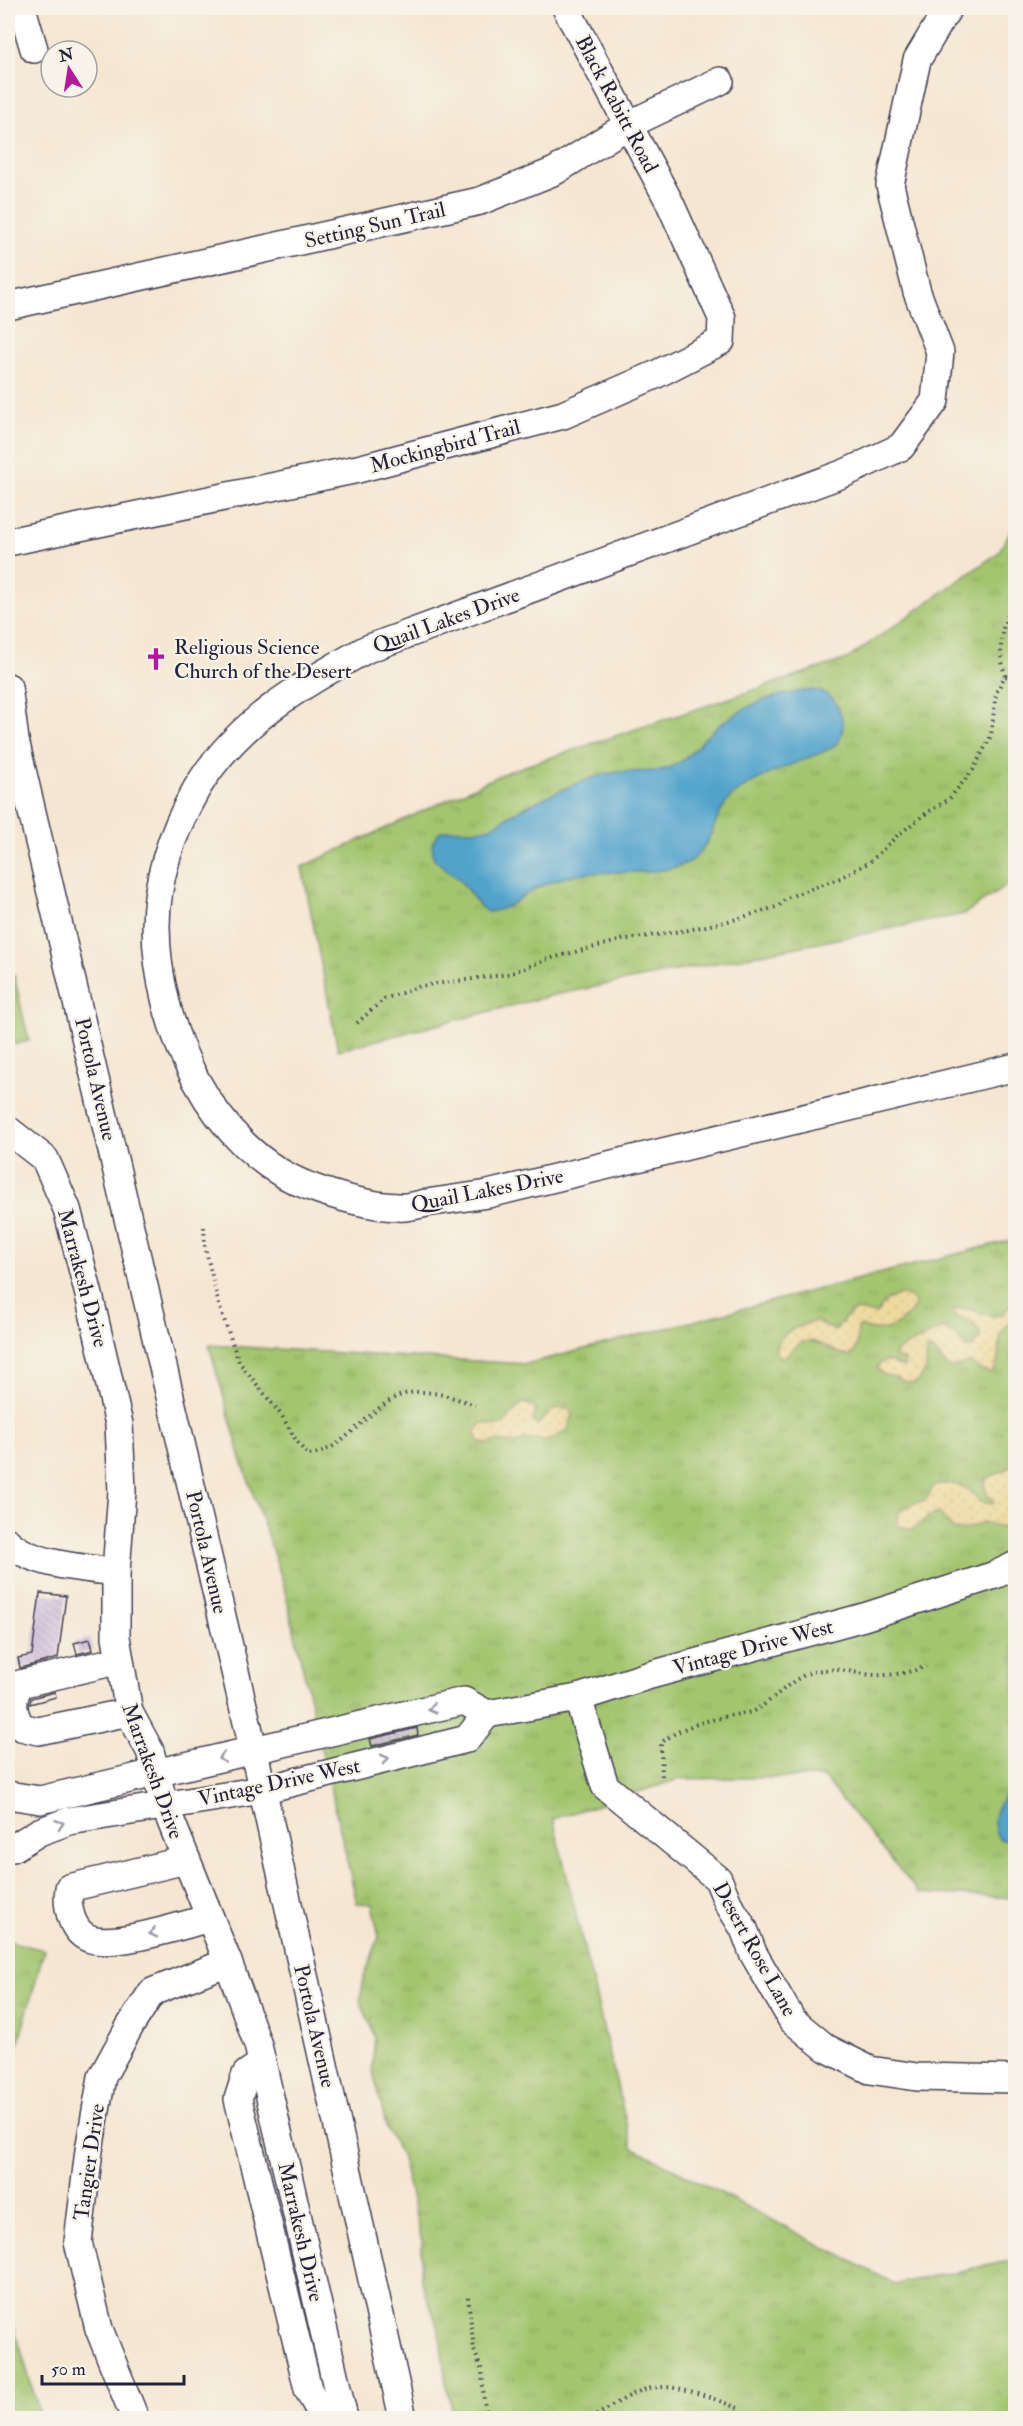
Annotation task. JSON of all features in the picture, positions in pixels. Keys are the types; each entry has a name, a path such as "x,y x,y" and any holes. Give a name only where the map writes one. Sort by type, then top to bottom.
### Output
{"street":[{"path":"22,8 34,49"},
{"name":"Black Rabitt Road","path":"566,8 669,201"},
{"name":"Quail Lakes Drive","path":"948,8 917,60 890,185 917,292 940,352 935,401 901,447 845,473 367,649 309,680 258,718 224,753 198,787 178,825 164,864 158,897 157,949 170,1011 192,1076 228,1128 248,1149 276,1171 309,1187 342,1197 399,1208 488,1194 1016,1067"},
{"name":"Setting Sun Trail","path":"8,306 480,201 555,171 628,125 720,81"},
{"name":"Mockingbird Trail","path":"8,542 358,469 563,415 674,365 721,340 722,318 669,201"},
{"name":"Portola Avenue","path":"8,687 15,740 16,779 254,1752 403,2418"},
{"name":"Marrakesh Drive","path":"8,1130 45,1159 67,1209 119,1424 122,1491 116,1572 116,1637 129,1712 150,1751 164,1804 228,1962 258,2044 343,2414"},
{"path":"8,1542 14,1548 56,1564 116,1572"},
{"name":"Vintage Drive West","path":"8,1795 40,1800 254,1752 464,1701 487,1714 578,1698 647,1676 864,1617 995,1575 1016,1565"},
{"path":"120,1660 20,1684 13,1696 14,1714 21,1727 38,1731 129,1712"},
{"name":"Desert Rose Lane","path":"578,1698 604,1786 718,1879 728,1903 744,1929 753,1953 792,2020 826,2048 870,2070 917,2077 1016,2079"},
{"name":"Vintage Drive West","path":"8,1847 13,1848 39,1832 69,1821 262,1790 467,1739 487,1714"},
{"path":"186,1860 69,1888 67,1900 76,1930 91,1939 124,1940 210,1918"},
{"name":"Tangier Drive","path":"135,2418 99,2329 78,2242 89,2150 102,2077 152,1992 228,1962"}],"path":[{"path":"357,1023 384,999 421,986 509,974 548,959 622,940 734,920 779,906 786,898 840,878 870,862 927,812 950,799 974,770 991,736 996,693 1005,676 1000,657 1001,629 1016,602"},
{"path":"1005,676 1016,679"},
{"path":"204,1227 205,1247 219,1305 240,1362 282,1416 297,1442 308,1455 325,1450 339,1442 375,1411 409,1393 421,1392 445,1396 475,1405"},
{"path":"662,1776 661,1743 674,1732 731,1715 749,1713 766,1704 796,1678 820,1671 848,1669 872,1675 915,1671 926,1666"},
{"path":"468,2297 474,2350 482,2371 484,2401 488,2418"},
{"path":"591,2418 649,2388 676,2388 698,2393 738,2408"}],"green space":[{"path":"1015,523 1015,880 964,914 554,995 338,1050 302,867 507,772 847,659 998,553"},
{"path":"14,976 29,1041 8,1046 8,978"},
{"path":"1015,1239 1015,1898 919,1893 823,1777 679,1779 553,1819 632,2147 895,2284 1015,2260 1015,2418 454,2418 446,2383 439,2329 421,2281 422,2241 401,2155 387,2129 372,2067 375,2037 360,2000 364,1977 379,1937 372,1904 357,1903 283,1582 241,1458 209,1345 526,1364"},
{"path":"8,1941 44,1950 8,2082"},
{"path":"8,2305 41,2418 8,2418"}],"sand":[{"path":"901,1294 914,1300 915,1306 910,1313 898,1324 884,1330 858,1327 856,1346 851,1356 811,1341 795,1346 786,1356 781,1357 776,1352 780,1339 797,1327 817,1321 835,1331 855,1310 876,1314 886,1300"},
{"path":"1011,1305 1015,1305 1015,1320 1007,1324 1003,1330 1000,1337 998,1361 991,1373 980,1370 970,1362 955,1368 950,1367 931,1349 926,1350 925,1371 915,1383 884,1375 877,1368 886,1361 904,1367 905,1360 894,1357 896,1351 943,1328 955,1334 966,1348 972,1347 980,1337 980,1333 972,1322 953,1315 954,1310 967,1309 993,1316 1004,1313"},
{"path":"523,1403 536,1409 533,1422 537,1425 555,1409 570,1410 573,1415 568,1429 550,1441 530,1439 514,1443 496,1441 488,1444 480,1443 475,1432 482,1423 501,1425"},
{"path":"1015,1465 1015,1520 1001,1528 984,1522 964,1530 954,1530 939,1513 928,1517 912,1530 899,1526 897,1520 900,1511 927,1499 934,1485 954,1484 966,1488 980,1502 992,1504 994,1501 985,1489 986,1479"}],"water":[{"path":"814,690 830,697 842,716 842,734 837,742 826,751 780,769 739,790 720,812 702,850 687,863 674,868 647,872 573,875 540,886 502,909 487,912 459,879 434,859 432,844 439,832 473,830 496,825 510,815 558,791 605,774 657,771 673,766 733,715 759,702 786,694"},
{"path":"1015,1787 1015,1842 999,1839 994,1817 999,1804"}],"building":[{"path":"40,1593 66,1596 58,1658 20,1668 18,1658 32,1655"},
{"path":"90,1639 93,1650 77,1654 74,1643"},
{"path":"55,1692 56,1697 30,1704 31,1698"},
{"path":"417,1728 418,1735 372,1746 370,1739"}],"place":[{"name":"Religious Science Church of the Desert","path":"156,659"}]}
